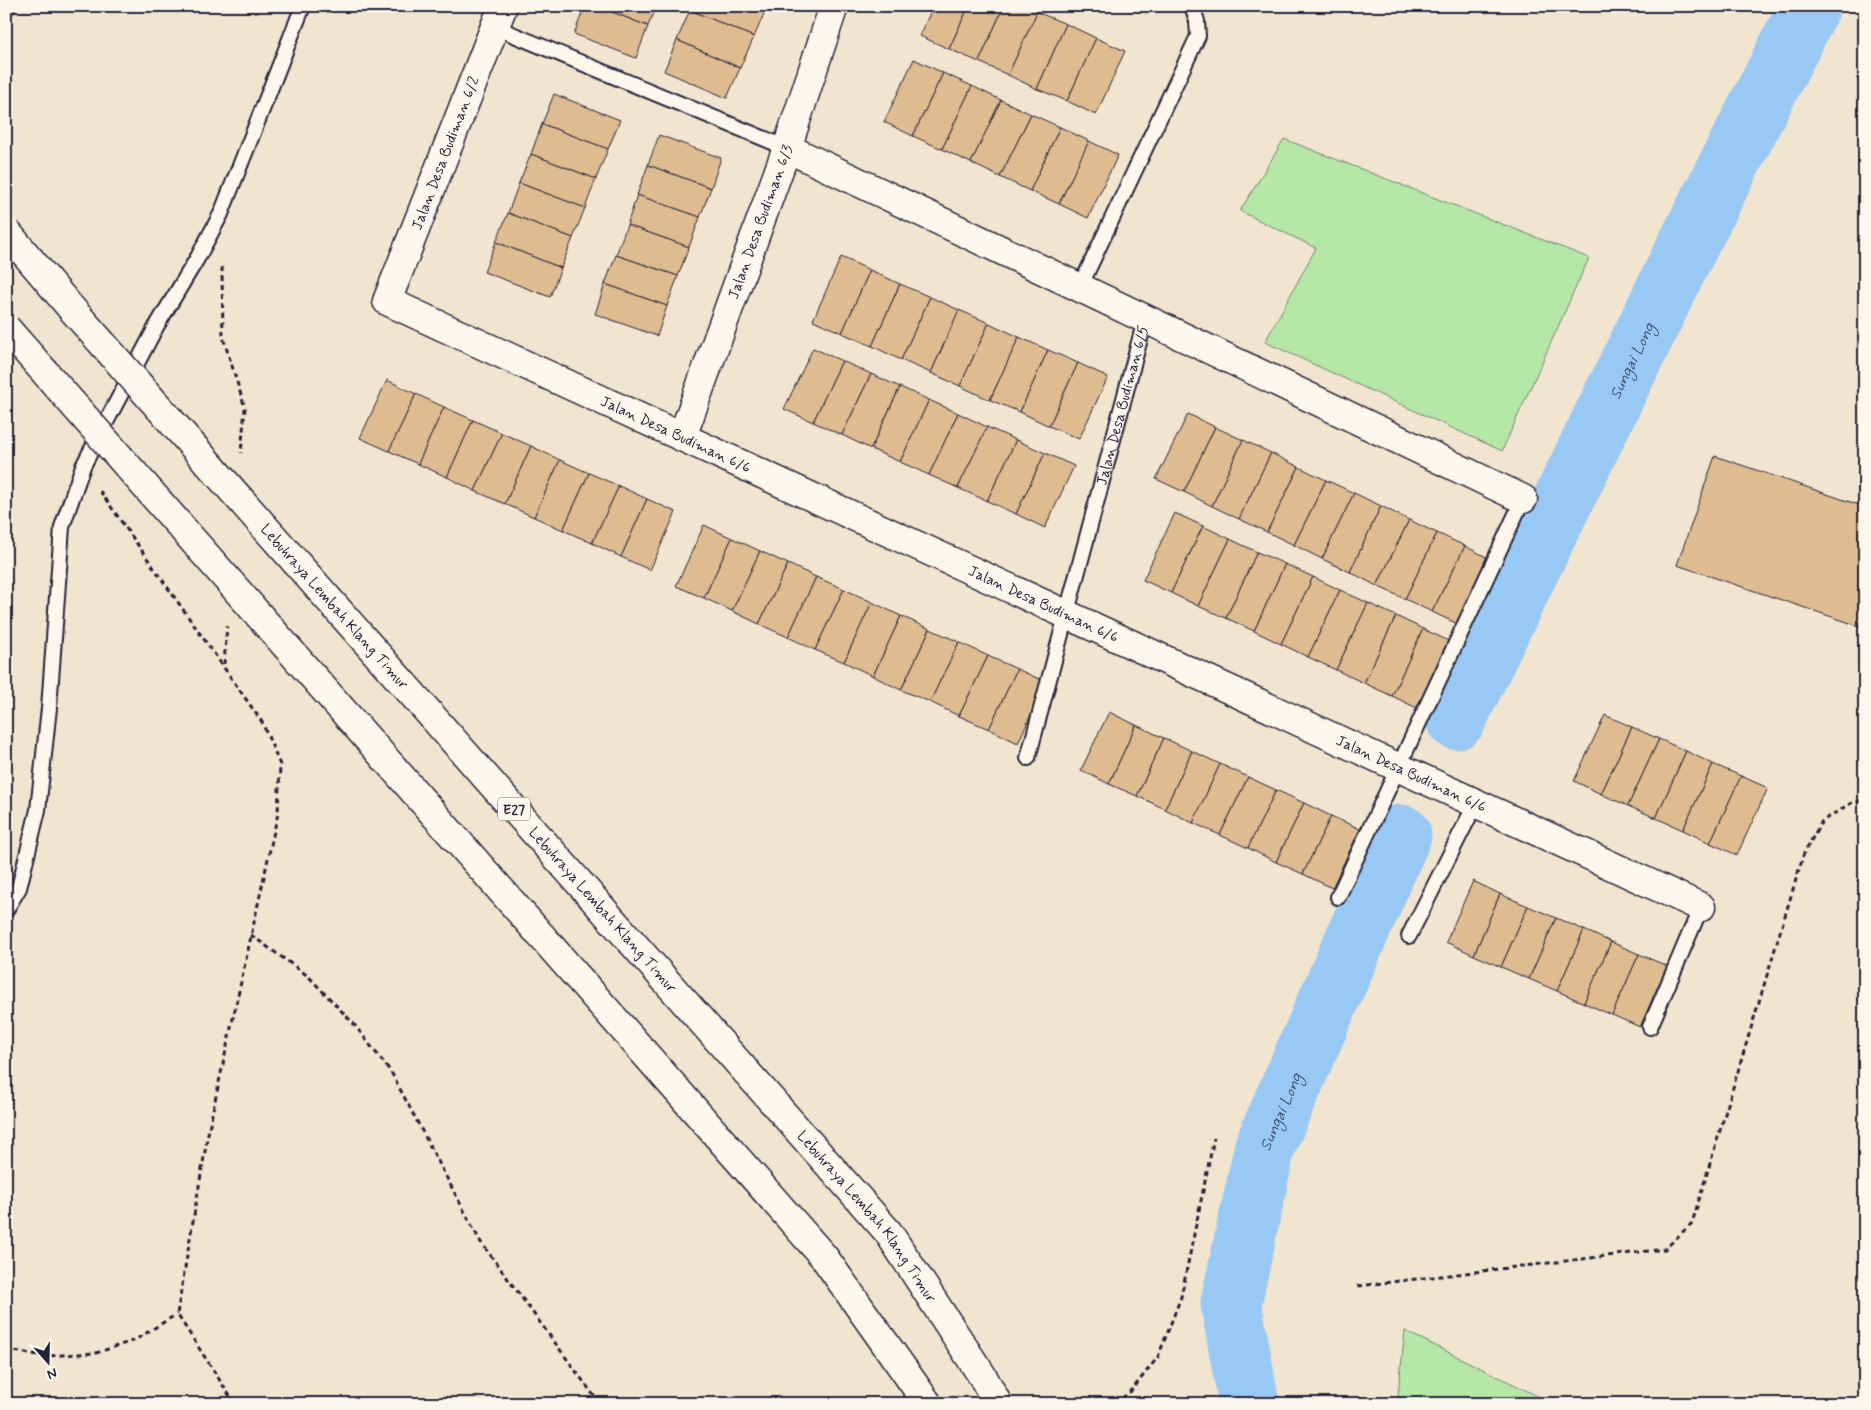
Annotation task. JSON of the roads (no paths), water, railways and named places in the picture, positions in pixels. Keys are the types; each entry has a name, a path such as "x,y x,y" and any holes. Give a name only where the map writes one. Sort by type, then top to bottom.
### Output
{"main road":[{"name":"Jalan Desa Budiman 6/3","path":"682,437 787,148 834,6"},
{"name":"Jalan Desa Budiman 6/2","path":"387,301 499,16"},
{"name":"Jalan Desa Budiman 6/5","path":"787,148 1145,320"},
{"name":"Lebuhraya Lembah Klang Timur","path":"6,232 888,1232 984,1377 998,1404"},
{"name":"Jalan Desa Budiman 6/6","path":"387,301 1701,907"},
{"path":"1145,320 1523,499"},
{"path":"6,328 824,1257 928,1404"}],"lane":[{"path":"6,910 19,888 38,810 49,708 62,527 83,466 156,327 198,257 221,214 303,6"},
{"path":"1079,289 1198,36 1197,21 1192,6"},
{"path":"499,16 787,148"},
{"name":"Jalan Desa Budiman 6/5","path":"1028,758 1145,320"},
{"path":"1338,897 1523,499"},
{"path":"1409,936 1476,803"},
{"path":"1650,1028 1701,907"}],"waterway":[{"name":"Sungai Long","path":"1456,719 1683,255 1810,6"},
{"name":"Sungai Long","path":"1249,1404 1231,1303 1265,1146 1401,835"}]}
